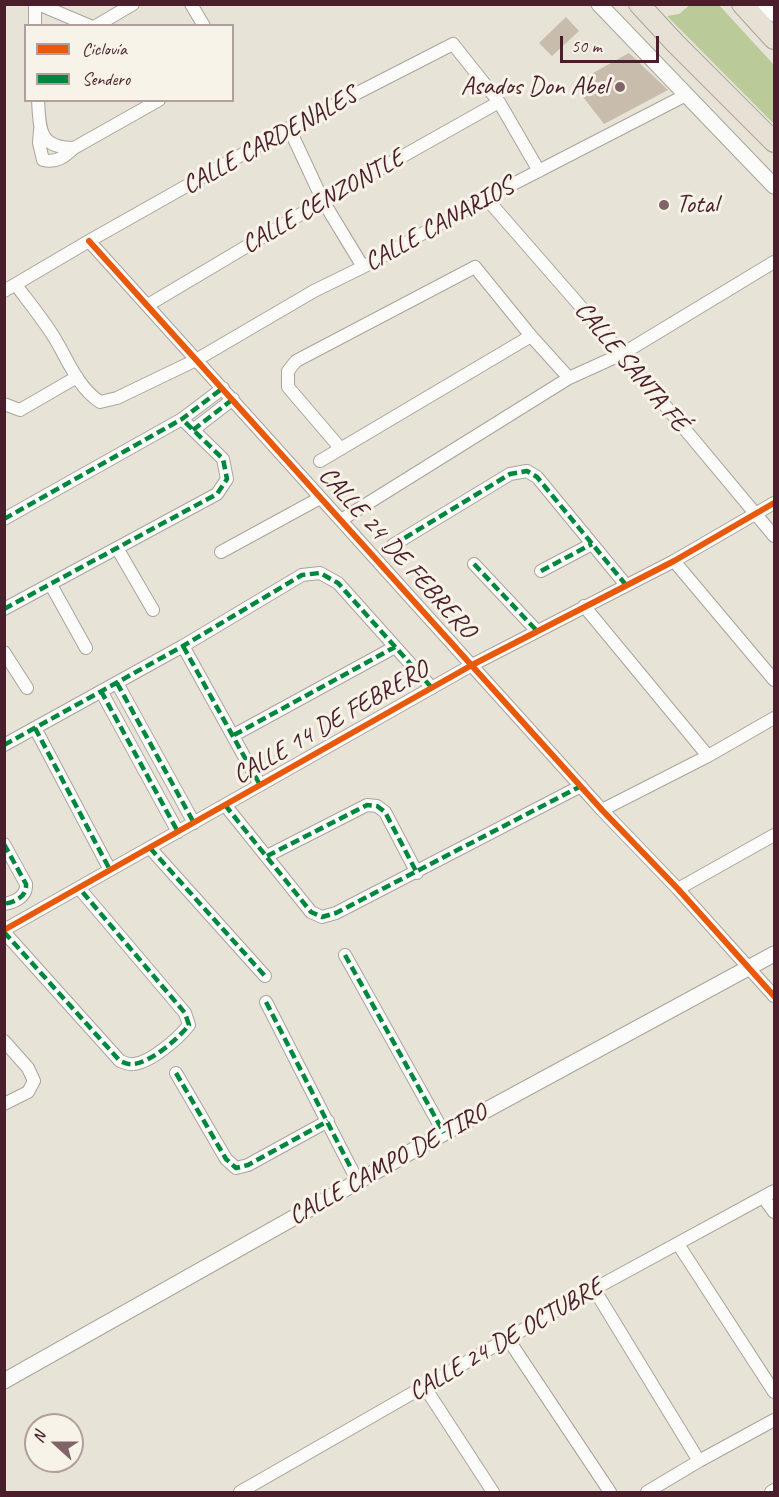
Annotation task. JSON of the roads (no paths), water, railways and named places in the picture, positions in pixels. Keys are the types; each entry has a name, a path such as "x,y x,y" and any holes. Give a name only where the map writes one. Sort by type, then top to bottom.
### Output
{"highway":[{"path":"639,4 774,142"},
{"path":"742,4 774,39"}],"street":[{"path":"35,24 36,4 85,24"},
{"path":"98,24 116,10 133,4"},
{"path":"191,4 203,24"},
{"path":"599,4 774,186"},
{"path":"765,4 774,15"},
{"name":"CALLE CARDENALES","path":"10,288 89,240 289,128 453,44 500,102"},
{"name":"CALLE CANARIOS","path":"77,378 90,396 100,402 117,398 196,360 314,291 363,267 486,198 686,95"},
{"path":"38,102 39,143 43,160 50,162 61,160 74,148 155,102"},
{"path":"500,102 539,171"},
{"name":"CALLE CENZONTLE","path":"148,305 323,201 500,102"},
{"path":"289,128 323,201 363,267"},
{"path":"40,130 53,145 74,148"},
{"name":"CALLE SANTA FÉ","path":"486,198 622,354 774,536"},
{"name":"CALLE 24 DE FEBRERO","path":"89,240 602,810 678,889 774,996"},
{"path":"341,520 569,378 622,354 774,262"},
{"path":"342,449 288,387 288,371 296,362 475,267 531,336 569,378"},
{"path":"4,404 20,410 77,378 52,334 10,288"},
{"path":"320,460 531,336"},
{"path":"4,519 182,419 223,388"},
{"path":"193,430 233,399"},
{"path":"4,609 217,494 227,479 223,459 182,419"},
{"path":"393,544 510,474 528,471 537,477 626,585"},
{"path":"221,552 320,498"},
{"name":"CALLE 14 DE FEBRERO","path":"4,931 472,665 674,561 774,503"},
{"path":"541,571 592,544"},
{"path":"117,548 153,610"},
{"path":"674,561 774,680"},
{"path":"474,564 537,631"},
{"path":"4,745 183,646 302,575 320,573 338,583 432,688"},
{"path":"51,585 86,648"},
{"path":"584,606 708,756"},
{"path":"183,646 261,785"},
{"path":"234,735 395,647"},
{"path":"4,652 27,688"},
{"path":"117,683 194,823"},
{"path":"101,691 178,832"},
{"path":"602,810 708,756 774,718"},
{"path":"35,728 110,870"},
{"path":"225,805 311,912 322,917 336,913 417,873 581,786"},
{"path":"267,856 367,805 377,806 385,812 417,873"},
{"path":"678,889 774,835"},
{"path":"4,844 26,884 26,890 22,897 4,904"},
{"path":"150,848 266,976"},
{"path":"4,931 120,1061 131,1065 142,1062 179,1038 189,1025 185,1012 79,888"},
{"name":"CALLE CAMPO DE TIRO","path":"4,1381 444,1133 774,954"},
{"path":"345,955 444,1133"},
{"path":"266,1002 357,1182"},
{"path":"4,1041 28,1068 34,1081 28,1092 4,1104"},
{"path":"176,1072 226,1159 236,1168 249,1165 328,1121"},
{"name":"CALLE 24 DE OCTUBRE","path":"240,1492 594,1289 774,1191"},
{"path":"763,1197 774,1212"},
{"path":"678,1244 774,1392"},
{"path":"594,1289 699,1461"},
{"path":"508,1339 610,1492"},
{"path":"424,1386 493,1492"},
{"path":"646,1492 774,1420"}],"place":[{"name":"Asados Don Abel","path":"620,87"},
{"name":"Total","path":"664,205"}]}
